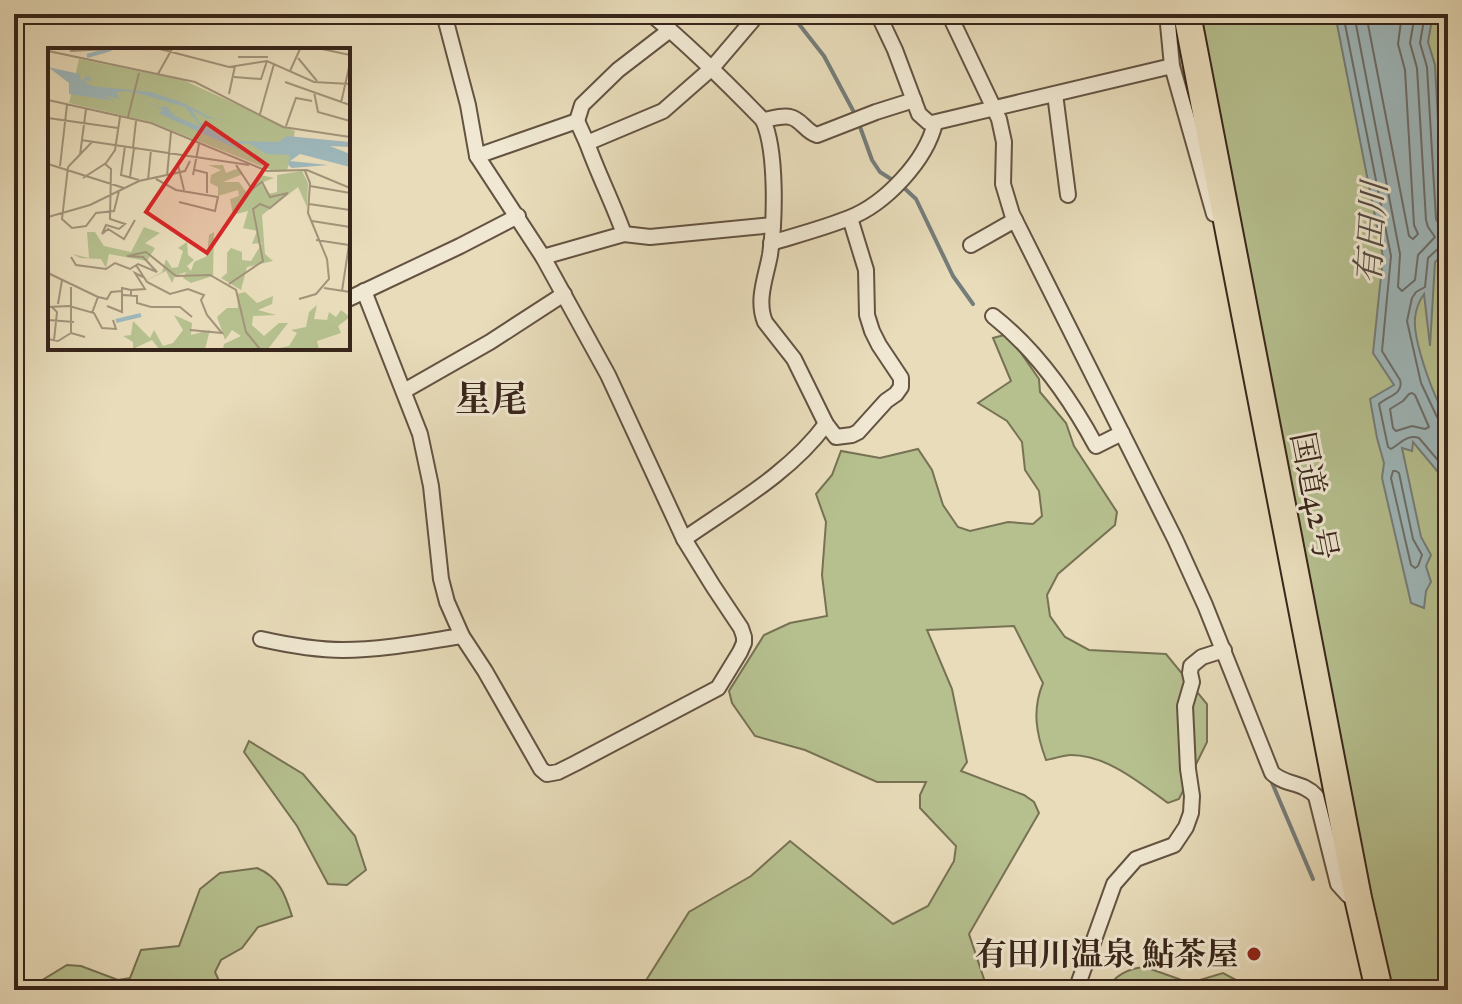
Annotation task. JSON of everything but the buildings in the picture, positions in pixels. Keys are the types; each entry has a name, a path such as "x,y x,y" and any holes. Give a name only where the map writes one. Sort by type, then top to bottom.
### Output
{"highway":[{"name":"国道42号","path":"1187,14 1358,898 1379,990"}],"street":[{"path":"364,291 427,459 441,579 447,602 462,636 491,680 541,769 547,774 558,772 718,688 744,643 741,628 684,539 608,375 564,294 518,216 477,156 468,105 444,14"},
{"path":"651,14 712,68 763,120 770,138 773,225 763,287 762,315 794,359 826,424 836,437 852,435 864,427 901,387 898,371 879,345 869,323 866,270 850,218"},
{"path":"587,143 663,111 712,68 758,14"},
{"path":"878,14 914,100 928,122 935,123 1172,66"},
{"path":"949,14 999,119 1004,142 1003,184 1008,207 1175,539 1224,650 1272,773 1284,781 1304,786 1316,796 1338,884 1348,895 1358,898"},
{"path":"1167,14 1172,66 1215,219 1222,234 1231,240"},
{"path":"624,234 577,121 582,105 600,87 670,30"},
{"path":"1055,94 1068,195"},
{"path":"763,120 790,117 811,134 817,135 914,100"},
{"path":"477,156 577,121"},
{"path":"771,243 850,218 881,199 921,156 935,123"},
{"path":"350,298 518,216"},
{"path":"971,245 1015,220"},
{"path":"543,257 624,234 650,237 773,225"},
{"path":"404,391 490,342 564,294"},
{"path":"993,316 1051,377 1096,446 1122,433"},
{"path":"684,539 775,476 800,455 826,424"},
{"path":"261,639 342,650 462,636"},
{"path":"1076,990 1114,884 1136,859 1174,845 1186,827 1192,796 1185,706 1192,682 1191,666 1202,657 1224,650"}],"green space":[{"path":"1193,14 1448,14 1448,990 1388,990"},
{"path":"1008,334 1039,379 1040,392 1066,423 1074,446 1117,512 1115,525 1058,574 1047,595 1050,616 1065,637 1089,650 1166,654 1207,704 1207,742 1179,799 1168,803 1110,765 1084,756 1046,760 1037,722 1037,703 1043,683 1014,626 927,630 952,689 967,762 961,771 1024,795 1034,802 1039,813 969,934 985,982 984,990 640,990 689,912 751,876 790,841 893,924 928,906 954,861 956,846 920,808 920,795 926,782 877,782 805,750 755,736 732,703 729,691 764,635 790,623 827,616 822,575 826,522 816,494 832,475 841,451 880,458 918,449 932,470 943,505 958,527 970,531 1008,522 1033,524 1042,516 1039,491 1025,470 1022,442 1007,421 978,403 1011,381 993,338"},
{"path":"249,741 303,774 355,836 366,870 347,885 328,884 297,826 244,752"},
{"path":"257,868 271,876 280,887 292,916 258,927 242,948 221,960 215,972 220,983 217,990 26,990 67,965 81,966 118,980 130,978 141,950 179,946 200,889 220,873"},
{"path":"1145,967 1190,983 1223,973 1255,990 1107,990 1122,974"}],"water":[{"path":"1335,14 1433,14 1428,42 1435,65 1445,253 1435,262 1430,346 1424,294 1416,311 1415,328 1426,370 1448,419 1448,484 1413,442 1412,451 1402,448 1421,537 1431,555 1426,566 1431,582 1426,591 1424,608 1411,603 1382,478 1384,463 1370,399 1394,385 1373,353 1383,257"}],"waterway":[{"path":"791,14 824,56 856,116"},
{"path":"859,124 872,160 880,172 916,199 953,276 973,304"},
{"path":"997,187 1005,213"},
{"path":"1270,778 1313,879"}],"place":[{"name":"有田川温泉 鮎茶屋","path":"1254,954"}],"district":[{"name":"星尾","path":"491,399"}],"water label":[{"name":"有田川","path":"1371,233"}]}
